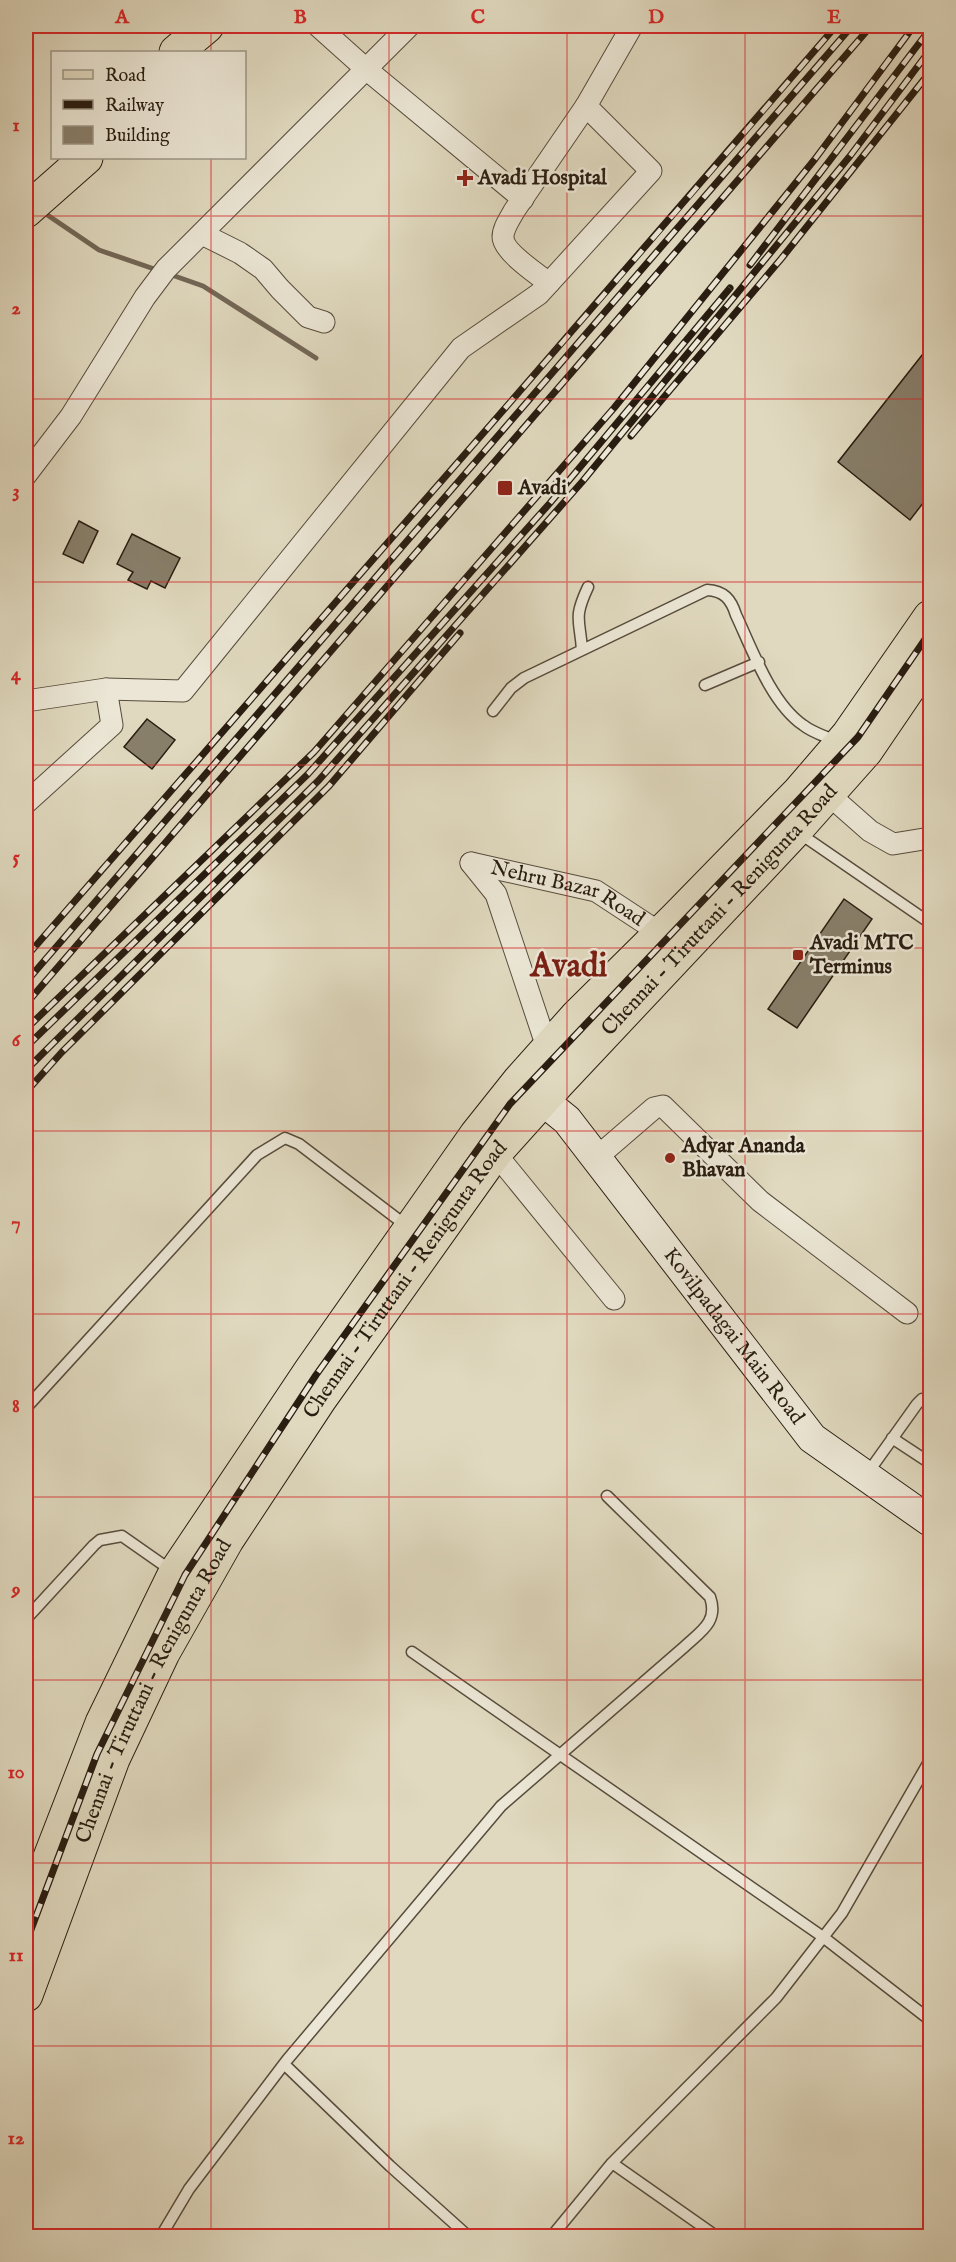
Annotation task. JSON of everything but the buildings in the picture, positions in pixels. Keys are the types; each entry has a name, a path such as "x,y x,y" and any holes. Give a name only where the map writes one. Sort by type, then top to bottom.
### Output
{"main road":[{"path":"177,51 207,26"},
{"path":"205,51 234,26"},
{"path":"26,184 55,159"},
{"path":"26,211 85,159"},
{"name":"Chennai - Tiruttani - Renigunta Road","path":"26,1919 113,1759 162,1653 227,1540 320,1399 420,1236 485,1144 543,1100 786,823 930,617"},
{"name":"Chennai - Tiruttani - Renigunta Road","path":"543,1100 547,1047 660,933 786,823 828,794 866,751 930,657"},
{"name":"Kovilpadagai Main Road","path":"543,1100 596,1158 812,1438 930,1521"},
{"name":"Chennai - Tiruttani - Renigunta Road","path":"26,1995 102,1723 175,1573 310,1370 420,1236"}],"street":[{"path":"318,26 366,69 523,199"},
{"path":"26,475 72,416 166,269 410,26"},
{"path":"549,283 530,269 505,244 503,238 505,229 586,106 632,26"},
{"path":"26,701 106,689 183,691 461,348 539,294 651,171 586,106"},
{"path":"202,234 263,269 308,317 324,322"},
{"path":"26,803 112,725 106,689"},
{"path":"828,794 870,831 893,844 930,838"},
{"name":"Nehru Bazar Road","path":"547,1047 496,894 471,862 596,891 660,933"},
{"path":"596,1158 654,1108 663,1106 760,1201 907,1313"},
{"path":"485,1144 614,1299"}],"lane":[{"path":"582,650 578,608 588,587"},
{"path":"493,711 511,688 524,678 707,590 717,591 728,598 773,691 790,714 816,734 842,743"},
{"path":"705,685 759,662"},
{"path":"786,823 930,923"},
{"path":"26,1408 257,1155 285,1138 299,1144 420,1236"},
{"path":"866,1475 917,1404 922,1399 930,1401"},
{"path":"892,1438 930,1463"},
{"path":"161,2236 189,2189 284,2064 501,1806 683,1648 710,1621 714,1609 710,1597 607,1496"},
{"path":"26,1619 100,1540 122,1536 175,1573"},
{"path":"412,1652 823,1937 930,2020"},
{"path":"552,2236 612,2163 776,1998 842,1913 930,1760"},
{"path":"284,2064 390,2166 468,2236"},
{"path":"612,2163 716,2236"}],"waterway":[{"path":"43,212 99,250 160,271"},
{"path":"169,274 203,286 316,358"}],"railway":[{"path":"26,957 836,26"},
{"path":"26,982 852,26"},
{"path":"26,1004 871,26"},
{"path":"26,1029 314,752 614,408 815,159 914,26"},
{"path":"750,265 930,29"},
{"path":"26,1070 319,780 582,482 850,156 930,50"},
{"path":"631,436 781,259 930,72"},
{"path":"26,1047 308,774 550,503 730,288"},
{"path":"26,1943 97,1754 185,1575 316,1375 510,1104 858,737 930,632"},
{"path":"26,1092 62,1052 329,786 460,633"}],"place":[{"name":"Avadi Hospital","path":"465,178"},
{"name":"Avadi","path":"505,488"},
{"name":"Avadi MTC Terminus","path":"798,955"},
{"name":"Adyar Ananda Bhavan","path":"670,1158"}],"district":[{"name":"Avadi","path":"569,967"}]}
